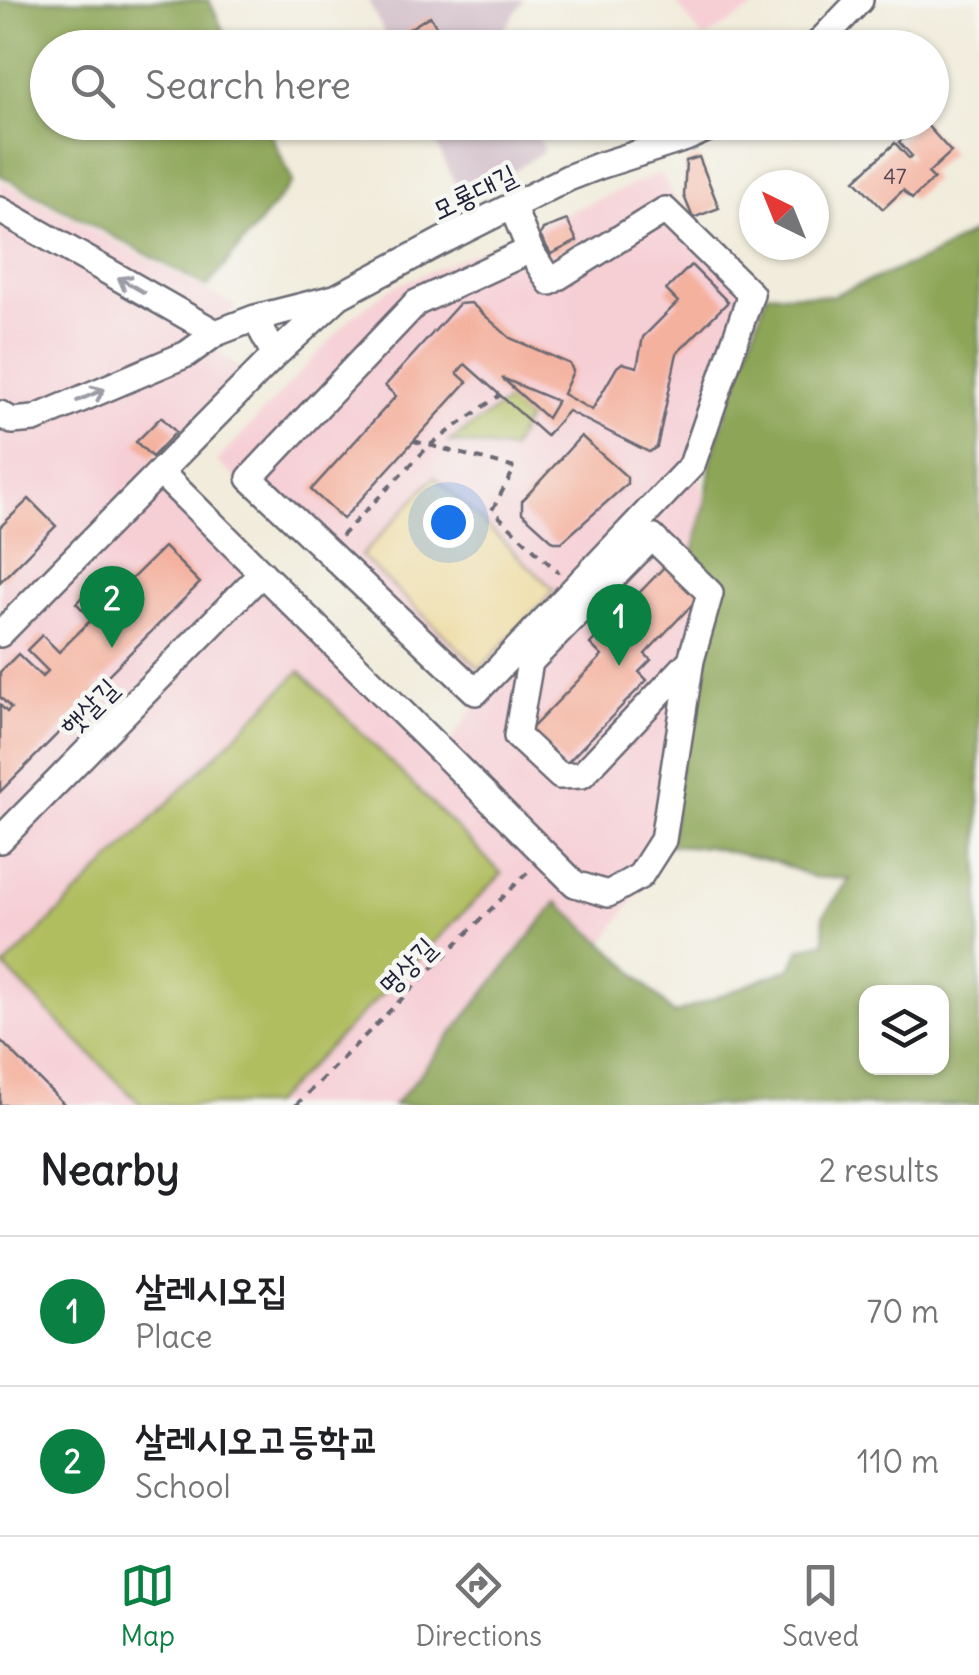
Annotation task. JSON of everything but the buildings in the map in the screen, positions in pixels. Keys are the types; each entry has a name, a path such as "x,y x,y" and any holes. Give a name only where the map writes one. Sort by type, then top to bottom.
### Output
{"street":[{"path":"831,30 860,0"},
{"name":"모룡대길","path":"0,634 339,296 512,206 599,166 680,140"},
{"path":"512,206 530,250 550,282 664,210 751,294 692,465 476,692 250,478 416,303 530,250"},
{"path":"0,210 216,333"},
{"path":"0,414 12,421 34,420 188,354 216,333 255,318 339,296"},
{"path":"255,318 276,356"},
{"path":"160,472 575,884 608,894 640,876 663,840 691,660 710,594 652,537 530,662 517,736 560,776 582,775 691,660"},
{"name":"햇살길","path":"0,840 262,573"}],"path":[{"path":"327,550 430,446 500,394"},
{"path":"414,441 515,468 492,510 575,588"},
{"name":"명상길","path":"296,1105 546,855"}],"shaded area":[{"path":"368,0 524,0 503,30 383,30"},
{"path":"674,0 767,0 718,30 696,30"},
{"path":"434,140 540,140 544,151 464,202"},
{"path":"660,173 685,214 764,294 699,471 705,504 693,553 716,596 709,651 687,711 670,845 604,943 556,902 393,1105 0,1105 0,180 235,306 219,352 241,370 153,460 447,747 475,706 217,461 351,318 389,289"}],"green space":[{"path":"0,0 209,0 223,30 30,30 30,140 274,140 293,182 207,287 0,175"},
{"path":"979,229 979,1105 393,1105 557,902 621,959 674,1014 791,968 800,949 825,942 823,916 850,879 812,877 779,863 708,847 670,845 687,711 709,651 716,596 693,553 712,454 767,293 831,296 929,257"},
{"path":"508,401 527,419 511,450 449,442"},
{"path":"300,671 502,874 271,1105 141,1105 4,967"}],"sand":[{"path":"435,477 554,590 480,669 361,556"}],"place":[{"name":"살레시오고등학교","path":"112,648"},
{"name":"살레시오집","path":"619,666"}]}
